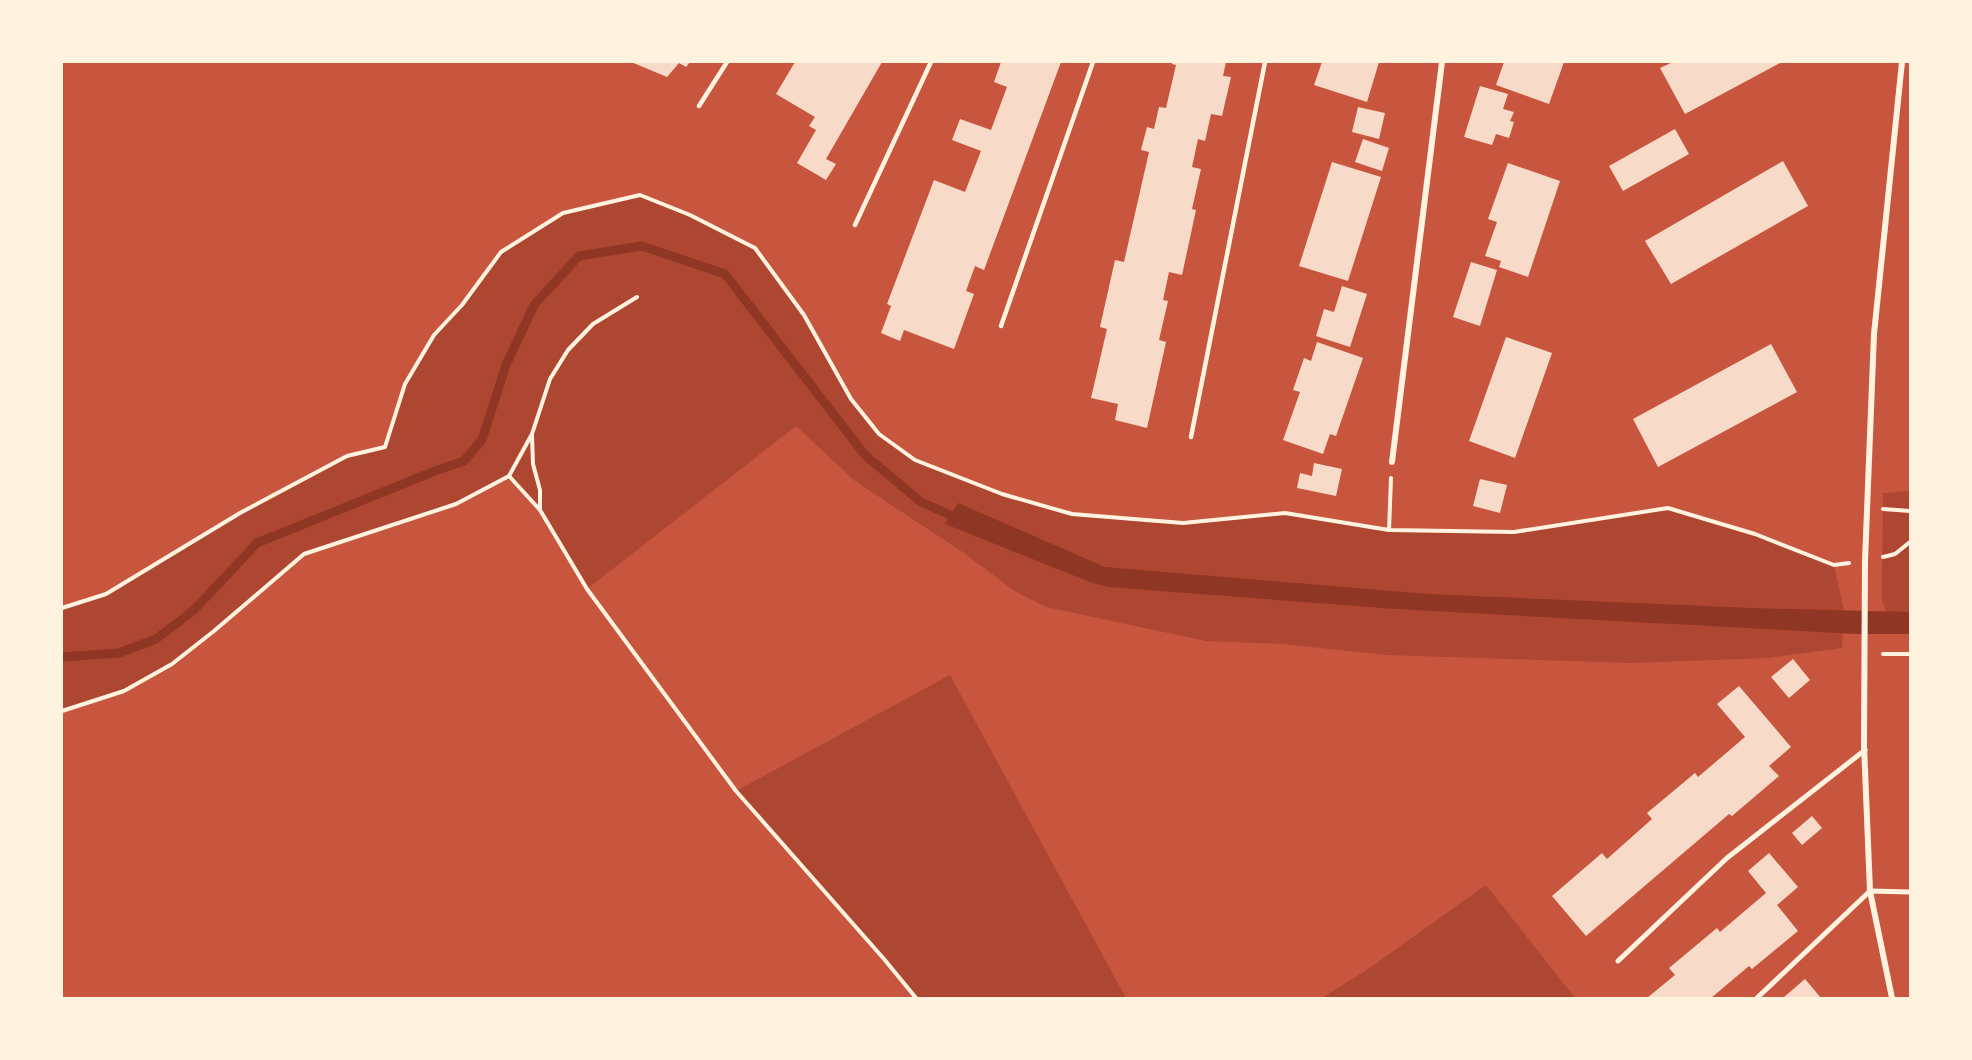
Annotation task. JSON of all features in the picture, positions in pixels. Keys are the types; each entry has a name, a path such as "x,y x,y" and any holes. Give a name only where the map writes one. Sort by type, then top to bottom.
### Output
{"street":[{"path":"1392,462 1442,62"},
{"path":"1892,999 1870,891 1864,653 1874,334 1902,62"},
{"path":"1618,961 1727,858 1865,750"},
{"path":"1757,999 1870,891 1911,892"}],"lane":[{"path":"699,106 727,62"},
{"path":"855,225 931,62"},
{"path":"1001,326 1094,62"},
{"path":"1191,437 1265,62"}],"path":[{"path":"62,608 106,594 240,513 347,456 385,447 405,384 434,335 462,305 501,252 563,213 640,195 690,215 755,248 804,315 851,399 879,434 915,460 1002,494 1072,514 1183,523 1285,513 1389,530 1514,532 1668,508 1755,534 1834,565"},
{"path":"62,711 124,692 172,664 304,554 456,504 508,476 532,434 550,379 568,350 593,324 637,297"},
{"path":"532,434 533,464 540,490 540,510"},
{"path":"1389,530 1392,462"},
{"path":"508,476 540,510 587,589 736,791 884,959 916,999"},
{"path":"1868,508 1911,511"},
{"path":"1882,557 1895,554 1911,542"},
{"path":"1864,653 1911,654"}],"shaded area":[{"path":"640,195 690,215 755,248 804,315 851,399 878,434 915,460 1002,494 1072,514 1183,523 1285,513 1389,530 1514,532 1668,508 1755,534 1834,565 1844,611 1842,648 1767,658 1632,663 1387,655 1282,644 1206,641 1046,607 1016,592 964,553 855,481 796,426 587,589 540,510 508,476 456,504 304,554 172,664 124,691 62,711 62,608 106,594 240,513 347,456 385,447 405,384 434,335 462,305 501,252 563,213"},
{"path":"1910,491 1910,612 1887,612 1882,601 1883,493"},
{"path":"958,503 1105,567 1427,594 1752,608 1910,612 1910,634 1856,634 1396,609 1108,587 1090,582 945,524"},
{"path":"950,675 1126,998 916,998 736,791"},
{"path":"1486,885 1575,998 1322,998 1368,969"}],"building":[{"path":"631,62 690,62 686,67 679,63 667,77"},
{"path":"795,62 882,62 826,159 836,164 826,180 797,163 816,130 809,126 815,117 776,94"},
{"path":"1001,62 1061,62 984,270 975,266 966,291 974,294 954,349 904,330 900,341 881,333 891,306 887,304 934,180 965,192 981,151 952,140 960,119 991,130 1007,87 994,82"},
{"path":"1172,62 1226,62 1223,76 1231,77 1222,116 1211,114 1205,141 1198,139 1192,167 1201,169 1192,209 1196,210 1182,275 1169,272 1163,300 1168,301 1159,340 1166,342 1147,428 1115,420 1118,404 1091,398 1107,329 1100,327 1115,260 1124,262 1149,152 1141,150 1147,127 1154,129 1159,107 1166,108 1176,65"},
{"path":"1322,62 1379,62 1367,102 1314,85"},
{"path":"1504,62 1564,62 1549,104 1496,85"},
{"path":"1673,62 1782,62 1685,114 1660,68"},
{"path":"1480,86 1508,94 1503,109 1514,112 1510,121 1514,122 1509,138 1496,134 1492,145 1464,137"},
{"path":"1358,107 1385,113 1379,139 1352,132"},
{"path":"1675,129 1689,154 1623,191 1609,166"},
{"path":"1363,139 1389,148 1382,171 1355,162"},
{"path":"1783,161 1808,206 1671,284 1645,241"},
{"path":"1332,162 1381,177 1348,281 1299,266"},
{"path":"1508,163 1560,181 1528,277 1499,267 1501,261 1485,256 1497,222 1488,219"},
{"path":"1471,262 1497,270 1480,326 1453,317"},
{"path":"1342,286 1367,294 1350,347 1316,336 1324,309 1334,312"},
{"path":"1506,337 1552,353 1515,458 1469,441"},
{"path":"1317,342 1363,358 1336,436 1330,434 1323,454 1283,440 1300,392 1293,390 1304,358 1311,361"},
{"path":"1771,344 1797,392 1658,467 1633,419"},
{"path":"1314,463 1342,469 1336,496 1297,488 1300,473 1312,476"},
{"path":"1480,479 1507,485 1500,513 1473,506"},
{"path":"1793,659 1810,680 1789,698 1771,677"},
{"path":"1739,686 1791,747 1769,766 1779,776 1732,816 1729,814 1586,936 1552,896 1602,853 1607,859 1652,819 1647,813 1695,773 1698,777 1745,737 1717,704"},
{"path":"1812,816 1822,828 1802,845 1792,833"},
{"path":"1769,853 1798,887 1777,905 1798,931 1752,969 1749,966 1711,998 1647,998 1675,975 1669,968 1717,928 1720,932 1766,893 1748,871"},
{"path":"1805,979 1821,998 1784,997"}],"waterway":[{"path":"62,657 119,653 156,639 194,610 257,543 464,461 482,440 506,365 534,305 579,256 642,246 725,274 865,455 921,502 959,519"}]}
